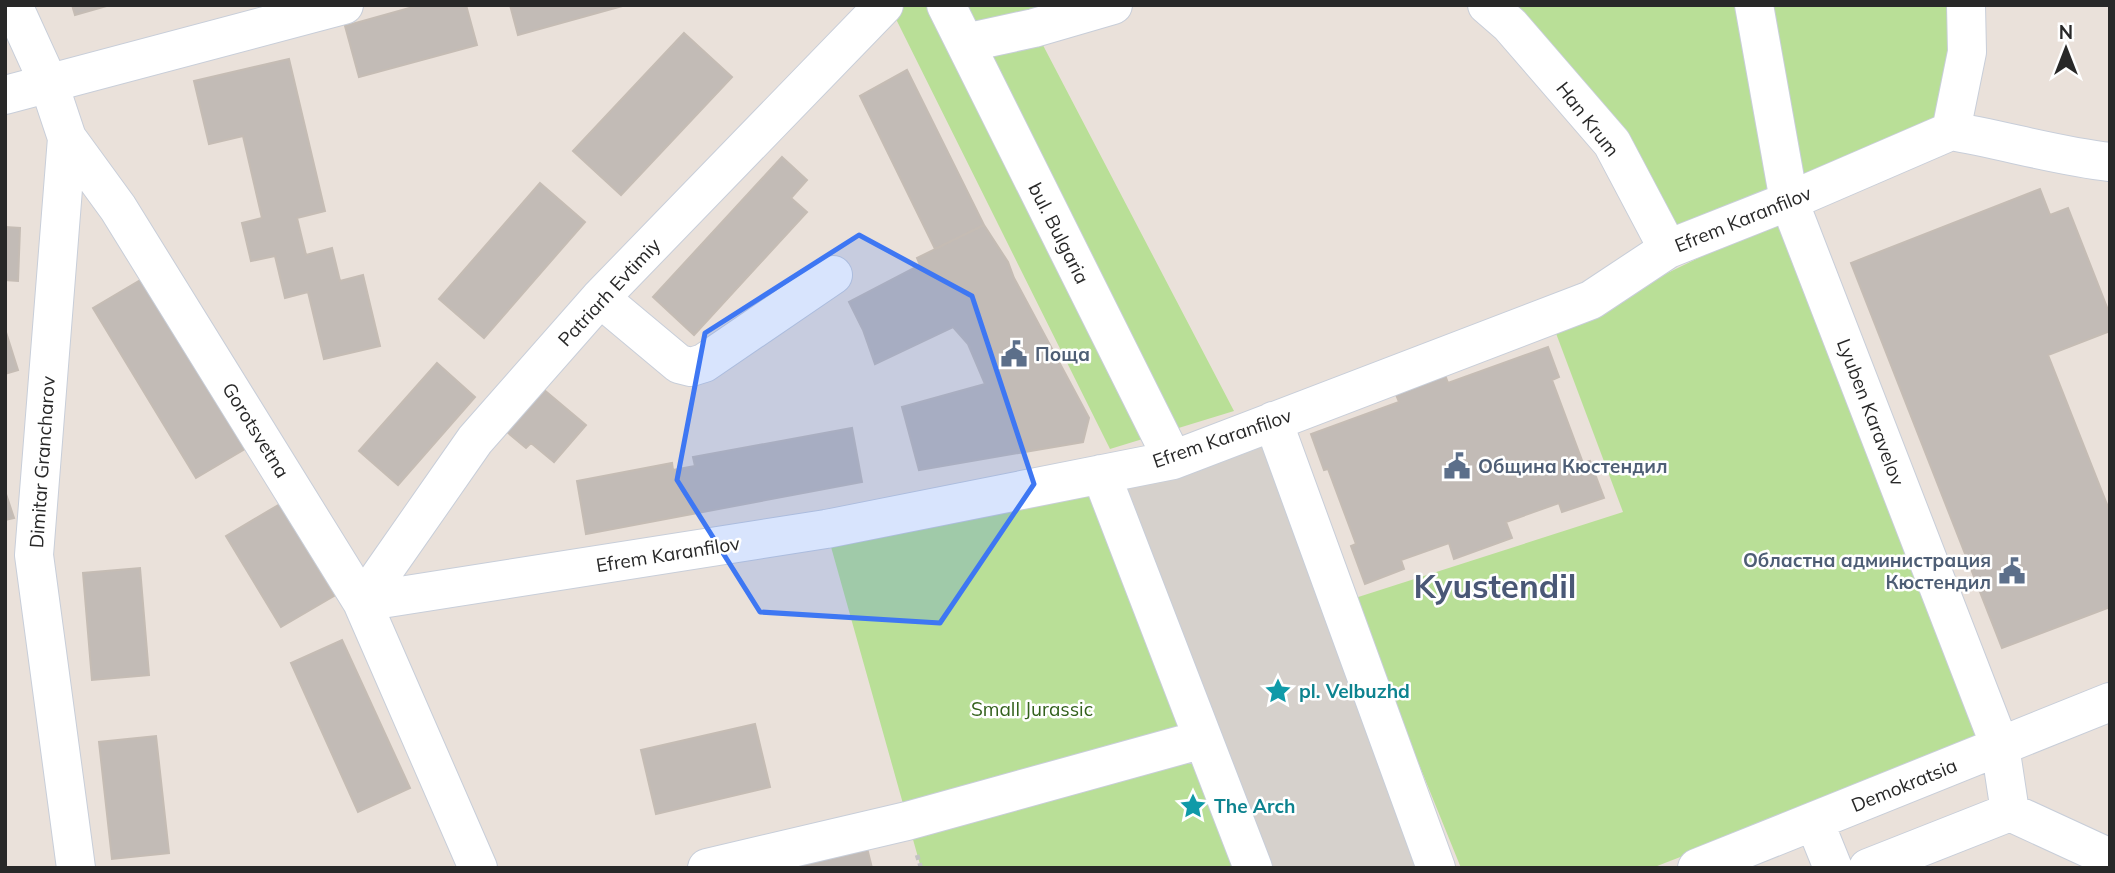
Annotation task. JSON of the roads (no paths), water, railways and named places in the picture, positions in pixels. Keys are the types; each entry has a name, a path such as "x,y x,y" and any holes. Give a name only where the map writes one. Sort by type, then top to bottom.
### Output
{"street":[{"name":"Gorotsvetna","path":"13,5 49,84 66,138 118,208 362,602 478,868"},
{"path":"5,95 344,5"},
{"name":"Patriarh Evtimiy","path":"362,602 475,440 600,298 884,5"},
{"name":"bul. Bulgaria","path":"946,5 1173,460"},
{"path":"965,43 1034,28 1113,5"},
{"name":"Han Krum","path":"1487,5 1510,25 1612,143 1668,249"},
{"name":"Lyuben Karavelov","path":"1755,5 1789,201 2000,746 2010,812"},
{"path":"1966,5 1967,52 1951,131 1998,139 2079,159 2110,162"},
{"name":"Efrem Karanfilov","path":"362,602 827,529 1173,460 1591,300 1668,249 1789,201 1951,131"},
{"name":"Dimitar Grancharov","path":"66,138 20,559 76,868"},
{"path":"600,298 679,364 691,367 704,363 833,275"},
{"path":"1273,421 1436,868"},
{"path":"1101,474 1253,868"},
{"name":"Demokratsia","path":"1697,868 2110,702"},
{"path":"707,868 907,821 1203,739"},
{"path":"1868,868 2010,812 2110,858"},
{"path":"1814,821 1833,868"}],"place":[{"name":"Поща","path":"1014,354"},
{"name":"Община Кюстендил","path":"1457,466"},
{"name":"Областна администрация Кюстендил","path":"2012,571"},
{"name":"pl. Velbuzhd","path":"1278,691"},
{"name":"The Arch","path":"1193,806"}],"district":[{"name":"Kyustendil","path":"1495,585"}],"park label":[{"name":"Small Jurassic","path":"1032,709"}]}
